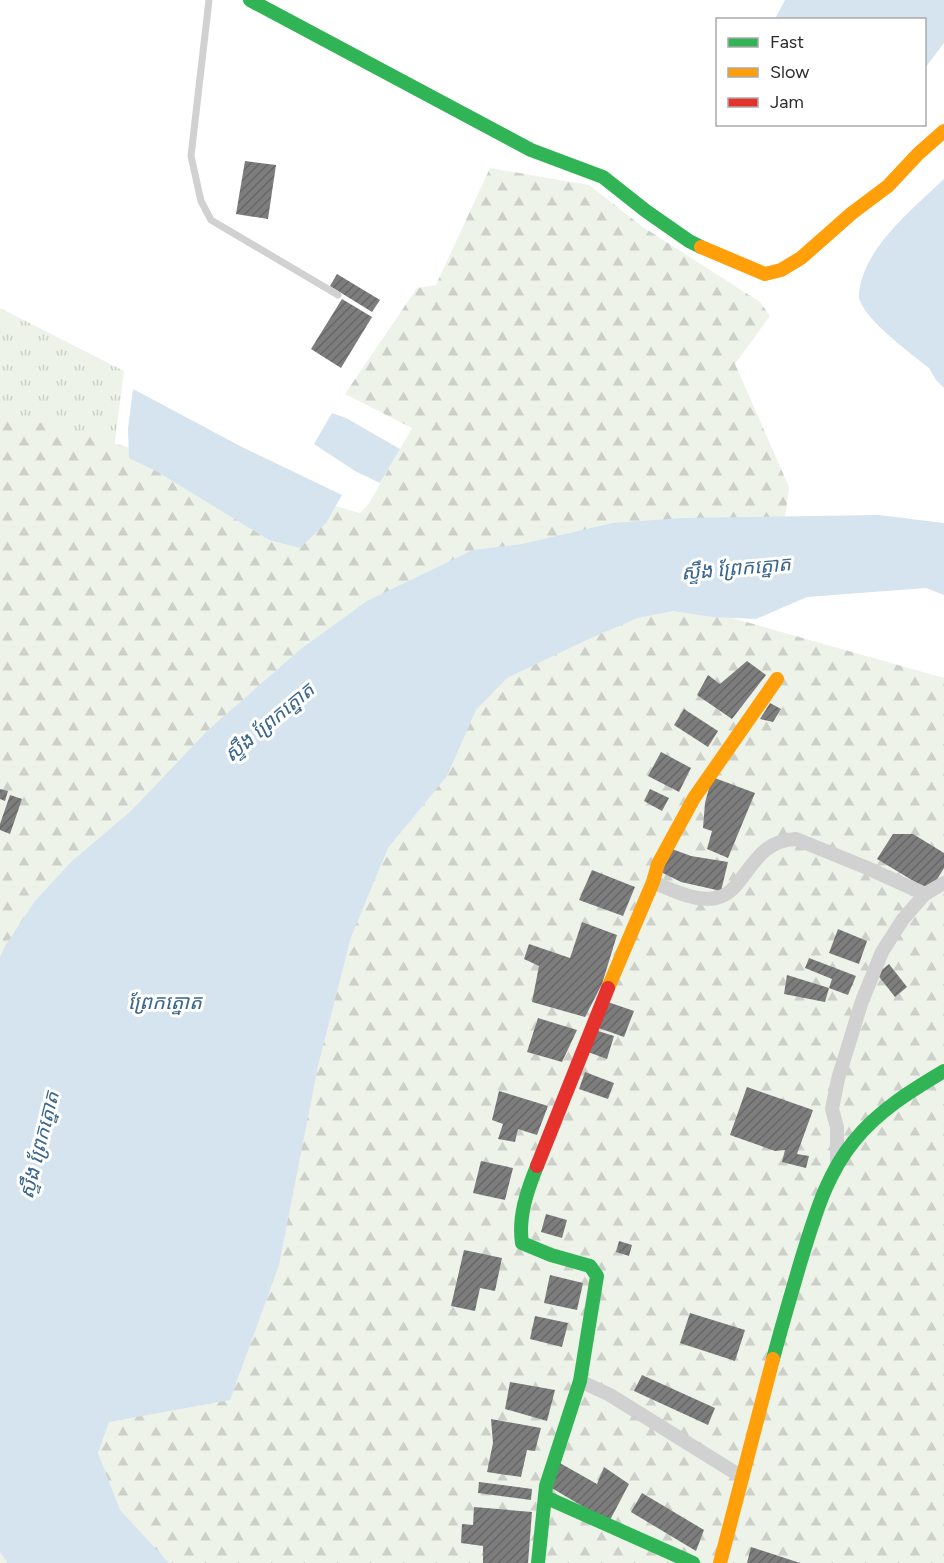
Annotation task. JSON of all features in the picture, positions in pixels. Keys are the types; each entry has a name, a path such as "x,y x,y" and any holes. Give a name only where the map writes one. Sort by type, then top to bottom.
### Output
{"street":[{"path":"250,0 531,150 603,177 645,211 689,241 765,274 781,270 801,258 852,213 888,186 944,131"},
{"path":"538,1563 545,1497 561,1437 580,1381 597,1276 590,1266 551,1255 522,1243 520,1231 524,1203 594,1020 653,882 658,864 694,798 777,679"},
{"path":"653,882 689,896 705,899 718,898 729,892 765,850 775,842 796,839 925,894"},
{"path":"837,1165 837,1127 832,1109 838,1079 862,1001 882,952 903,919 925,894 944,883"},
{"path":"720,1563 776,1346 820,1202 846,1149 878,1117 921,1084 944,1071"},
{"path":"580,1381 618,1400 742,1477"},
{"path":"545,1497 693,1563"}],"lane":[{"path":"209,0 191,156 201,201 211,220 338,296"}],"green space":[{"path":"490,168 589,185 643,227 760,302 770,316 735,364 789,487 785,517 743,519 489,549 944,678 944,1563 0,1563 0,411 360,513 368,505 412,428 345,394 417,288 436,285"},
{"path":"0,308 124,371 113,456 0,760"}],"water":[{"path":"785,0 944,0 944,43 926,67 926,18 776,17"},
{"path":"944,179 944,388 929,368 890,337 871,318 864,309 859,296 865,271 882,242 906,215"},
{"path":"133,389 242,447 342,495 326,523 300,548 269,540 156,471 129,458 128,429"},
{"path":"332,413 346,418 400,449 380,483 355,471 314,444"},
{"name":"ព្រែកត្នោត","path":"879,515 944,523 944,595 926,588 807,597 756,619 713,617 673,611 638,618 507,678 476,710 447,776 388,848 351,937 318,1066 279,1265 230,1400 109,1422 98,1453 120,1510 169,1563 8,1563 0,1552 0,957 35,901 71,862 132,810 208,730 302,648 367,601 473,550 522,544 613,523 682,518"}],"building":[{"path":"245,161 276,165 268,219 236,214"},
{"path":"337,274 380,300 372,312 330,286"},
{"path":"342,299 372,317 341,368 311,349"},
{"path":"747,661 766,675 732,719 697,695 708,675 720,684"},
{"path":"770,703 781,709 773,722 760,719"},
{"path":"684,709 718,731 708,747 674,725"},
{"path":"661,752 691,768 679,792 648,776"},
{"path":"712,777 755,793 728,858 707,849 712,831 703,828 705,803"},
{"path":"0,789 8,791 5,801 0,799"},
{"path":"650,789 669,798 662,811 644,801"},
{"path":"10,795 22,799 10,834 0,830 0,824"},
{"path":"893,834 913,834 944,853 944,868 930,891 877,859"},
{"path":"672,849 691,856 728,862 721,891 681,882 661,872"},
{"path":"592,870 635,887 623,916 579,900"},
{"path":"582,922 617,935 602,984 585,1017 532,1002 539,966 524,959 529,944 570,958"},
{"path":"838,929 867,941 859,964 829,953"},
{"path":"809,958 856,976 848,995 829,988 832,979 805,968"},
{"path":"889,964 907,987 895,997 877,974"},
{"path":"787,975 829,988 825,1002 784,994"},
{"path":"605,1001 634,1011 624,1037 596,1027"},
{"path":"538,1018 577,1030 562,1062 527,1052"},
{"path":"595,1030 614,1036 607,1059 588,1052"},
{"path":"585,1072 614,1083 608,1099 579,1089"},
{"path":"747,1087 813,1110 797,1154 809,1156 806,1168 782,1162 785,1150 775,1151 730,1135"},
{"path":"499,1091 548,1106 537,1135 518,1129 515,1142 498,1139 503,1124 492,1120"},
{"path":"481,1161 513,1168 505,1200 473,1193"},
{"path":"546,1214 567,1220 562,1238 541,1232"},
{"path":"619,1241 632,1245 629,1256 616,1252"},
{"path":"464,1250 502,1258 495,1291 480,1288 475,1311 451,1306"},
{"path":"550,1275 583,1283 577,1310 544,1303"},
{"path":"690,1313 745,1330 735,1361 680,1343"},
{"path":"535,1316 568,1323 562,1347 530,1339"},
{"path":"642,1375 715,1408 708,1425 634,1391"},
{"path":"510,1382 555,1390 547,1421 505,1409"},
{"path":"491,1419 541,1428 535,1451 527,1450 521,1477 487,1472 493,1443"},
{"path":"558,1462 597,1484 604,1467 629,1484 609,1522 550,1487"},
{"path":"479,1482 532,1489 531,1500 478,1493"},
{"path":"642,1493 704,1530 696,1551 631,1512"},
{"path":"474,1507 532,1512 528,1563 483,1563 483,1546 461,1543 462,1524 473,1525"},
{"path":"751,1547 800,1563 747,1563"}],"traffic: fast":[{"path":"250,0 531,150 603,177 646,211 701,247"},
{"path":"773,1359 822,1196 844,1154 874,1120 908,1094 944,1071"},
{"path":"537,1166 522,1214 522,1243 551,1255 590,1266 597,1276 580,1381 546,1486 538,1563"},
{"path":"545,1497 693,1563"}],"traffic: slow":[{"path":"701,247 765,274 781,270 801,258 852,213 888,186 918,154 944,131"},
{"path":"608,988 653,882 658,864 694,798 777,679"},
{"path":"720,1563 773,1359"}],"traffic: jam":[{"path":"537,1166 608,988"}],"water label":[{"name":"ស្ទឹង ព្រែកត្នោត","path":"736,568"},
{"name":"ស្ទឹង ព្រែកត្នោត","path":"269,722"},
{"name":"ស្ទឹង ព្រែកត្នោត","path":"39,1145"}]}
